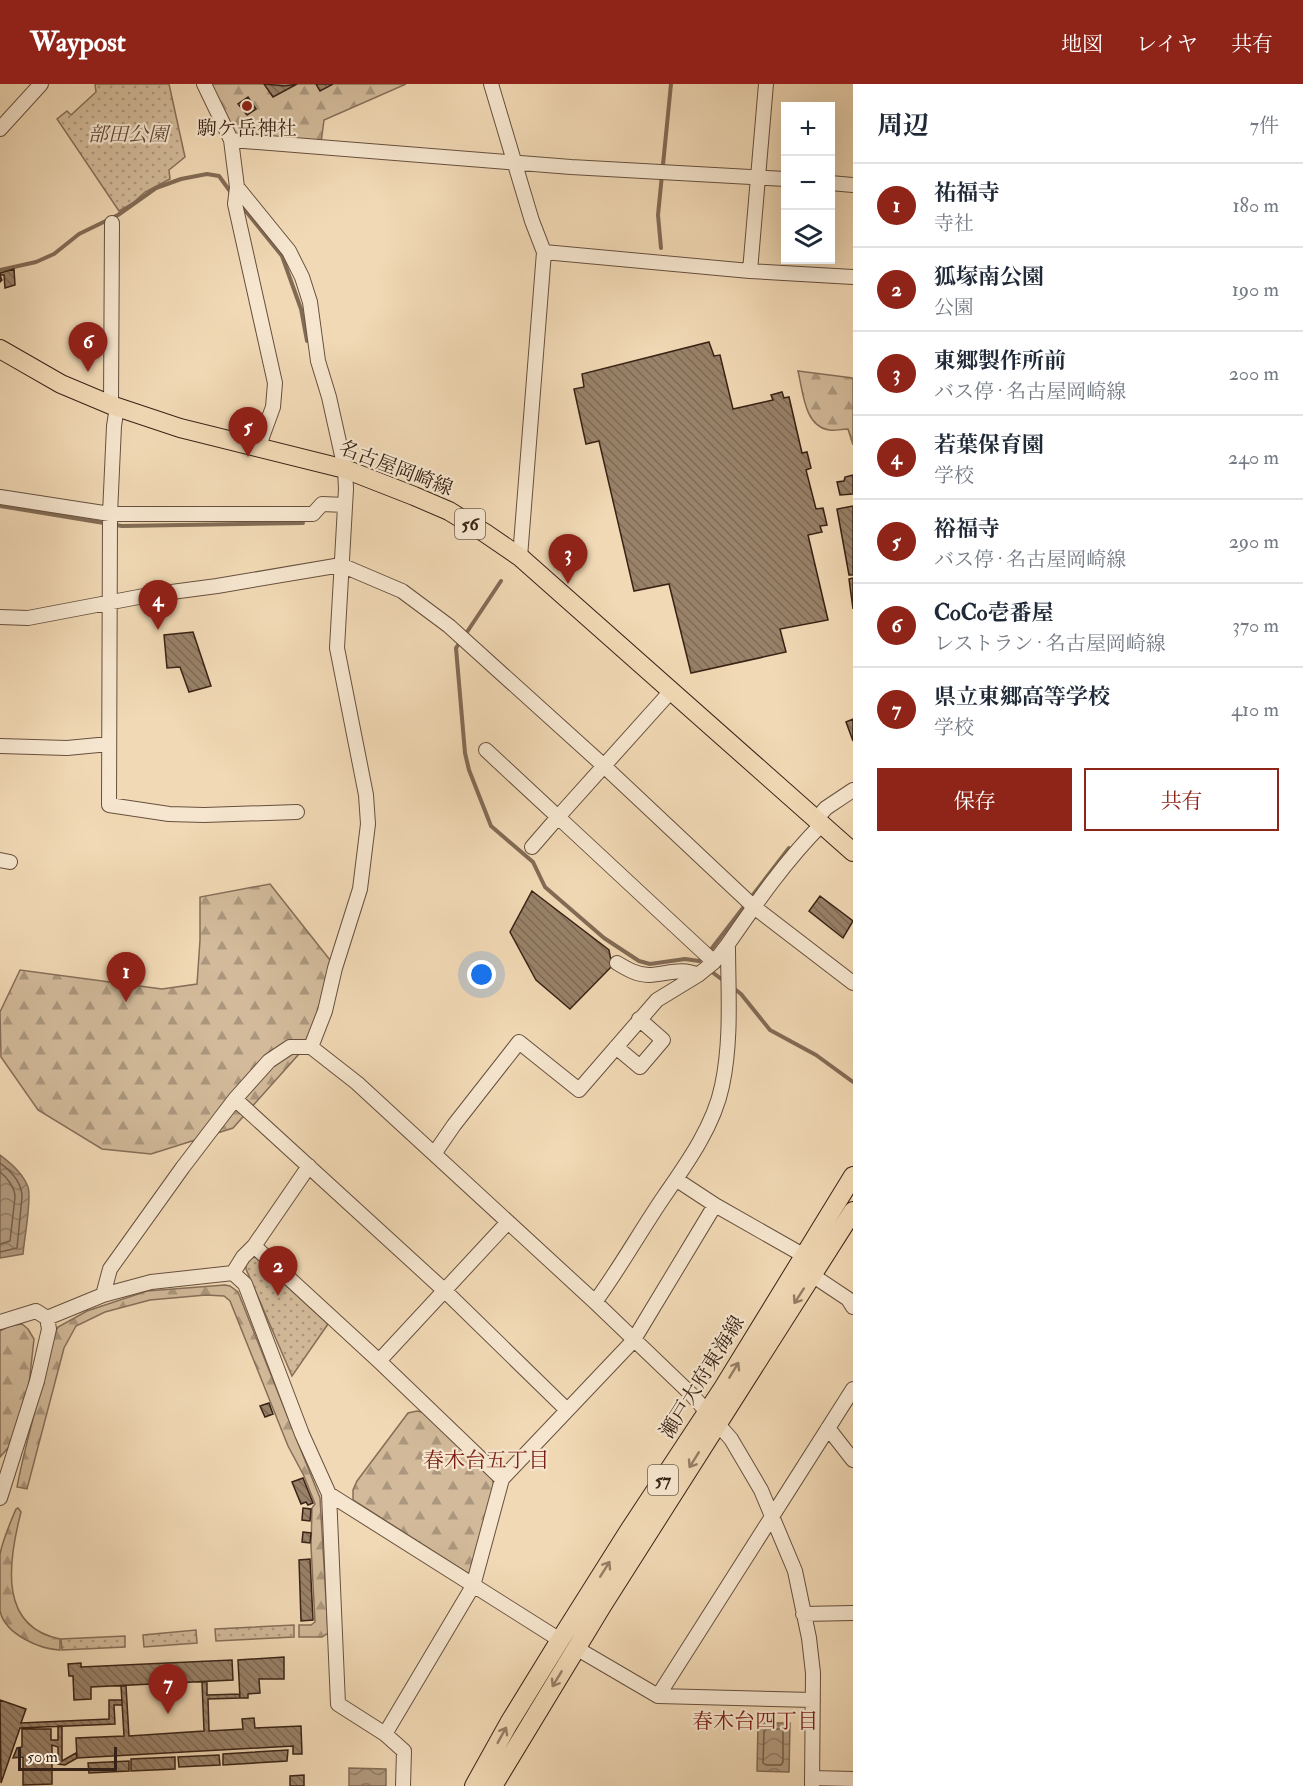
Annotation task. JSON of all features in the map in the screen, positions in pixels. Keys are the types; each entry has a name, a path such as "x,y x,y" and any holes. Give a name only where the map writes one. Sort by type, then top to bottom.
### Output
{"main road":[{"name":"名古屋岡崎線","path":"0,349 61,384 114,406 180,428 345,470 449,511 520,557 853,852"},
{"name":"瀬戸大府東海線","path":"712,1417 803,1255 853,1176"},
{"name":"瀬戸大府東海線","path":"474,1786 509,1723 568,1644 712,1417 812,1275 853,1211"},
{"name":"瀬戸大府東海線","path":"493,1786 568,1644"}],"street":[{"path":"0,129 41,84"},
{"path":"204,84 231,140 237,187 235,204 275,383 273,407 258,448"},
{"path":"491,84 531,221 544,252 520,557"},
{"path":"750,271 766,84"},
{"path":"231,140 514,162 781,179"},
{"path":"835,183 853,184"},
{"path":"237,187 289,251 302,277 310,302 318,361 329,397 345,470 338,648 366,795 368,824 360,889 335,968 325,1011 311,1047"},
{"path":"112,223 114,426 110,514 109,805 181,814 297,812"},
{"path":"544,252 853,278"},
{"path":"0,497 110,514 313,514 322,504 345,506"},
{"path":"0,617 28,618 149,595 341,565 402,591 449,626 754,906 853,983"},
{"path":"532,847 672,690"},
{"path":"0,746 66,748 109,744"},
{"path":"486,750 714,962"},
{"path":"434,1154 519,1042 579,1090 657,1000 698,975 714,962 803,843 826,808 853,790"},
{"path":"595,1302 677,1180 708,1123 722,1086 728,1029 728,944"},
{"path":"617,963 634,972 648,975 688,970 698,975"},
{"path":"616,1047 640,1067 663,1040 639,1019"},
{"path":"103,1295 110,1269 235,1099 268,1061 290,1047 311,1047 357,1083 595,1302 712,1417 731,1439 761,1490 795,1571 809,1638 813,1673 812,1782 853,1779"},
{"path":"235,1099 445,1291 567,1410"},
{"path":"233,1273 309,1166"},
{"path":"677,1180 715,1205 803,1255"},
{"path":"385,1734 474,1586 502,1479 633,1341 715,1205"},
{"path":"379,1361 508,1222"},
{"path":"254,1246 502,1479"},
{"path":"47,1318 103,1295 151,1282 233,1273"},
{"path":"233,1273 244,1284 302,1434 329,1494 338,1704 385,1734 404,1751 403,1786"},
{"path":"812,1275 848,1299 853,1306"},
{"path":"0,1322 36,1311 47,1318 49,1329 37,1381 0,1498"},
{"path":"658,1696 853,1389"},
{"path":"828,1428 853,1460"},
{"path":"329,1494 568,1644 658,1696 813,1700"},
{"path":"803,1614 853,1613"}],"green space":[{"name":"部田公園","path":"95,84 169,84 185,157 169,170 170,179 145,192 133,203 119,211 57,119 67,111 71,115 96,92"},
{"path":"211,84 406,84 324,120 321,143 235,134"},
{"path":"798,371 853,378 853,445 848,429 829,430 814,422 803,397"},
{"path":"270,884 330,960 326,993 307,1045 233,1128 151,1154 102,1149 38,1110 1,1057 0,1012 20,970 162,989 197,984 200,897"},
{"path":"255,1257 328,1324 292,1376 246,1269 251,1258"},
{"path":"225,1285 238,1292 320,1498 328,1633 322,1637 299,1637 299,1625 311,1625 315,1622 311,1546 312,1508 315,1504 304,1476 288,1446 230,1301 224,1296 206,1295 150,1300 105,1312 76,1326 64,1348 27,1489 17,1487 27,1440 58,1327 87,1311 147,1291"},
{"path":"22,1324 34,1339 28,1393 15,1440 0,1457 0,1331 9,1326"},
{"path":"417,1411 426,1413 492,1478 494,1485 473,1571 469,1574 353,1500 353,1490 357,1481 408,1413"},
{"path":"18,1508 21,1512 11,1573 18,1608 27,1622 41,1632 60,1639 60,1650 42,1647 24,1639 9,1627 0,1611 0,1554 9,1525"},
{"path":"294,1625 294,1637 216,1641 215,1629"},
{"path":"196,1630 197,1643 144,1647 143,1635"},
{"path":"125,1636 125,1647 62,1650 61,1639"}],"water":[{"path":"0,1155 23,1177 28,1187 29,1201 23,1254 0,1258"},
{"path":"758,1723 790,1723 789,1772 757,1771"},
{"path":"349,1768 386,1769 386,1786 349,1786"}],"building":[{"path":"264,84 285,86 297,84 273,97"},
{"path":"316,84 333,84 320,91"},
{"name":"駒ケ岳神社","path":"248,97 256,109 247,115 238,104"},
{"path":"14,269 15,285 5,288 4,275 0,273"},
{"path":"709,342 714,356 720,355 733,409 773,400 771,395 782,392 784,398 789,397 802,453 807,452 811,468 806,470 816,509 823,508 827,525 820,526 822,532 808,535 828,620 780,629 786,652 691,673 669,584 634,591 599,441 586,444 574,389 584,387 582,374"},
{"path":"853,475 853,494 840,495 837,482 844,481 845,477"},
{"path":"853,506 853,575 849,575 837,509"},
{"path":"853,578 853,609 849,579"},
{"path":"193,632 211,686 189,692 180,667 167,668 164,635"},
{"path":"853,719 853,741 846,722"},
{"path":"532,891 609,950 612,966 570,1009 536,980 510,932"},
{"path":"820,896 853,921 843,938 809,911"},
{"path":"269,1403 273,1414 265,1417 260,1406"},
{"path":"303,1478 313,1503 308,1505 306,1502 301,1504 292,1482"},
{"path":"303,1508 311,1509 310,1521 302,1520"},
{"path":"303,1532 311,1533 310,1543 302,1542"},
{"path":"310,1559 313,1620 301,1621 299,1560"},
{"path":"284,1657 284,1679 259,1679 260,1693 248,1694 248,1698 240,1698 238,1660"},
{"path":"232,1660 233,1680 91,1687 91,1699 74,1700 73,1676 69,1676 68,1664 81,1663 81,1667"},
{"path":"202,1682 207,1682 207,1695 239,1694 240,1698 208,1699 209,1731 243,1729 242,1719 254,1718 255,1728 301,1726 302,1754 293,1754 293,1746 77,1758 76,1738 124,1736 121,1686 126,1686 129,1736 204,1731"},
{"path":"0,1700 26,1709 21,1723 109,1719 109,1700 122,1700 122,1705 114,1705 115,1724 20,1728 1,1783"},
{"path":"58,1726 62,1726 62,1761 76,1753 77,1758 65,1765 58,1764 58,1747 52,1745 52,1784 23,1785 23,1757 13,1758 17,1748 22,1747 22,1729 51,1729 51,1740 58,1740"},
{"path":"288,1750 287,1761 223,1765 223,1754"},
{"path":"219,1755 220,1765 179,1767 178,1757"},
{"path":"175,1757 175,1769 131,1771 131,1759"},
{"path":"129,1761 129,1771 89,1773 88,1763"},
{"path":"304,1775 304,1786 290,1786 290,1776"}],"waterway":[{"path":"661,248 658,215 671,84"},
{"path":"0,270 36,262 54,254 79,234 118,215 156,188 181,179 207,174 219,176 232,194"},
{"path":"240,204 282,256 301,309 307,341"},
{"path":"0,506 122,526 303,523"},
{"path":"465,635 501,581"},
{"path":"460,642 456,648 465,753 469,770 491,826 533,862 545,887 604,938 639,961 650,964 685,959 699,961 703,957"},
{"path":"709,952 789,848"},
{"path":"708,969 724,981"},
{"path":"732,987 741,994 770,1030 816,1055 853,1082"}],"place":[{"name":"駒ケ岳神社","path":"247,106"},
{"name":"CoCo壱番屋","path":"88,372"},
{"name":"裕福寺","path":"248,457"},
{"name":"東郷製作所前","path":"568,584"},
{"name":"若葉保育園","path":"158,630"},
{"name":"祐福寺","path":"126,1002"},
{"name":"狐塚南公園","path":"278,1296"},
{"name":"県立東郷高等学校","path":"168,1714"}],"district":[{"name":"春木台五丁目","path":"486,1460"},
{"name":"春木台四丁目","path":"755,1721"}]}
